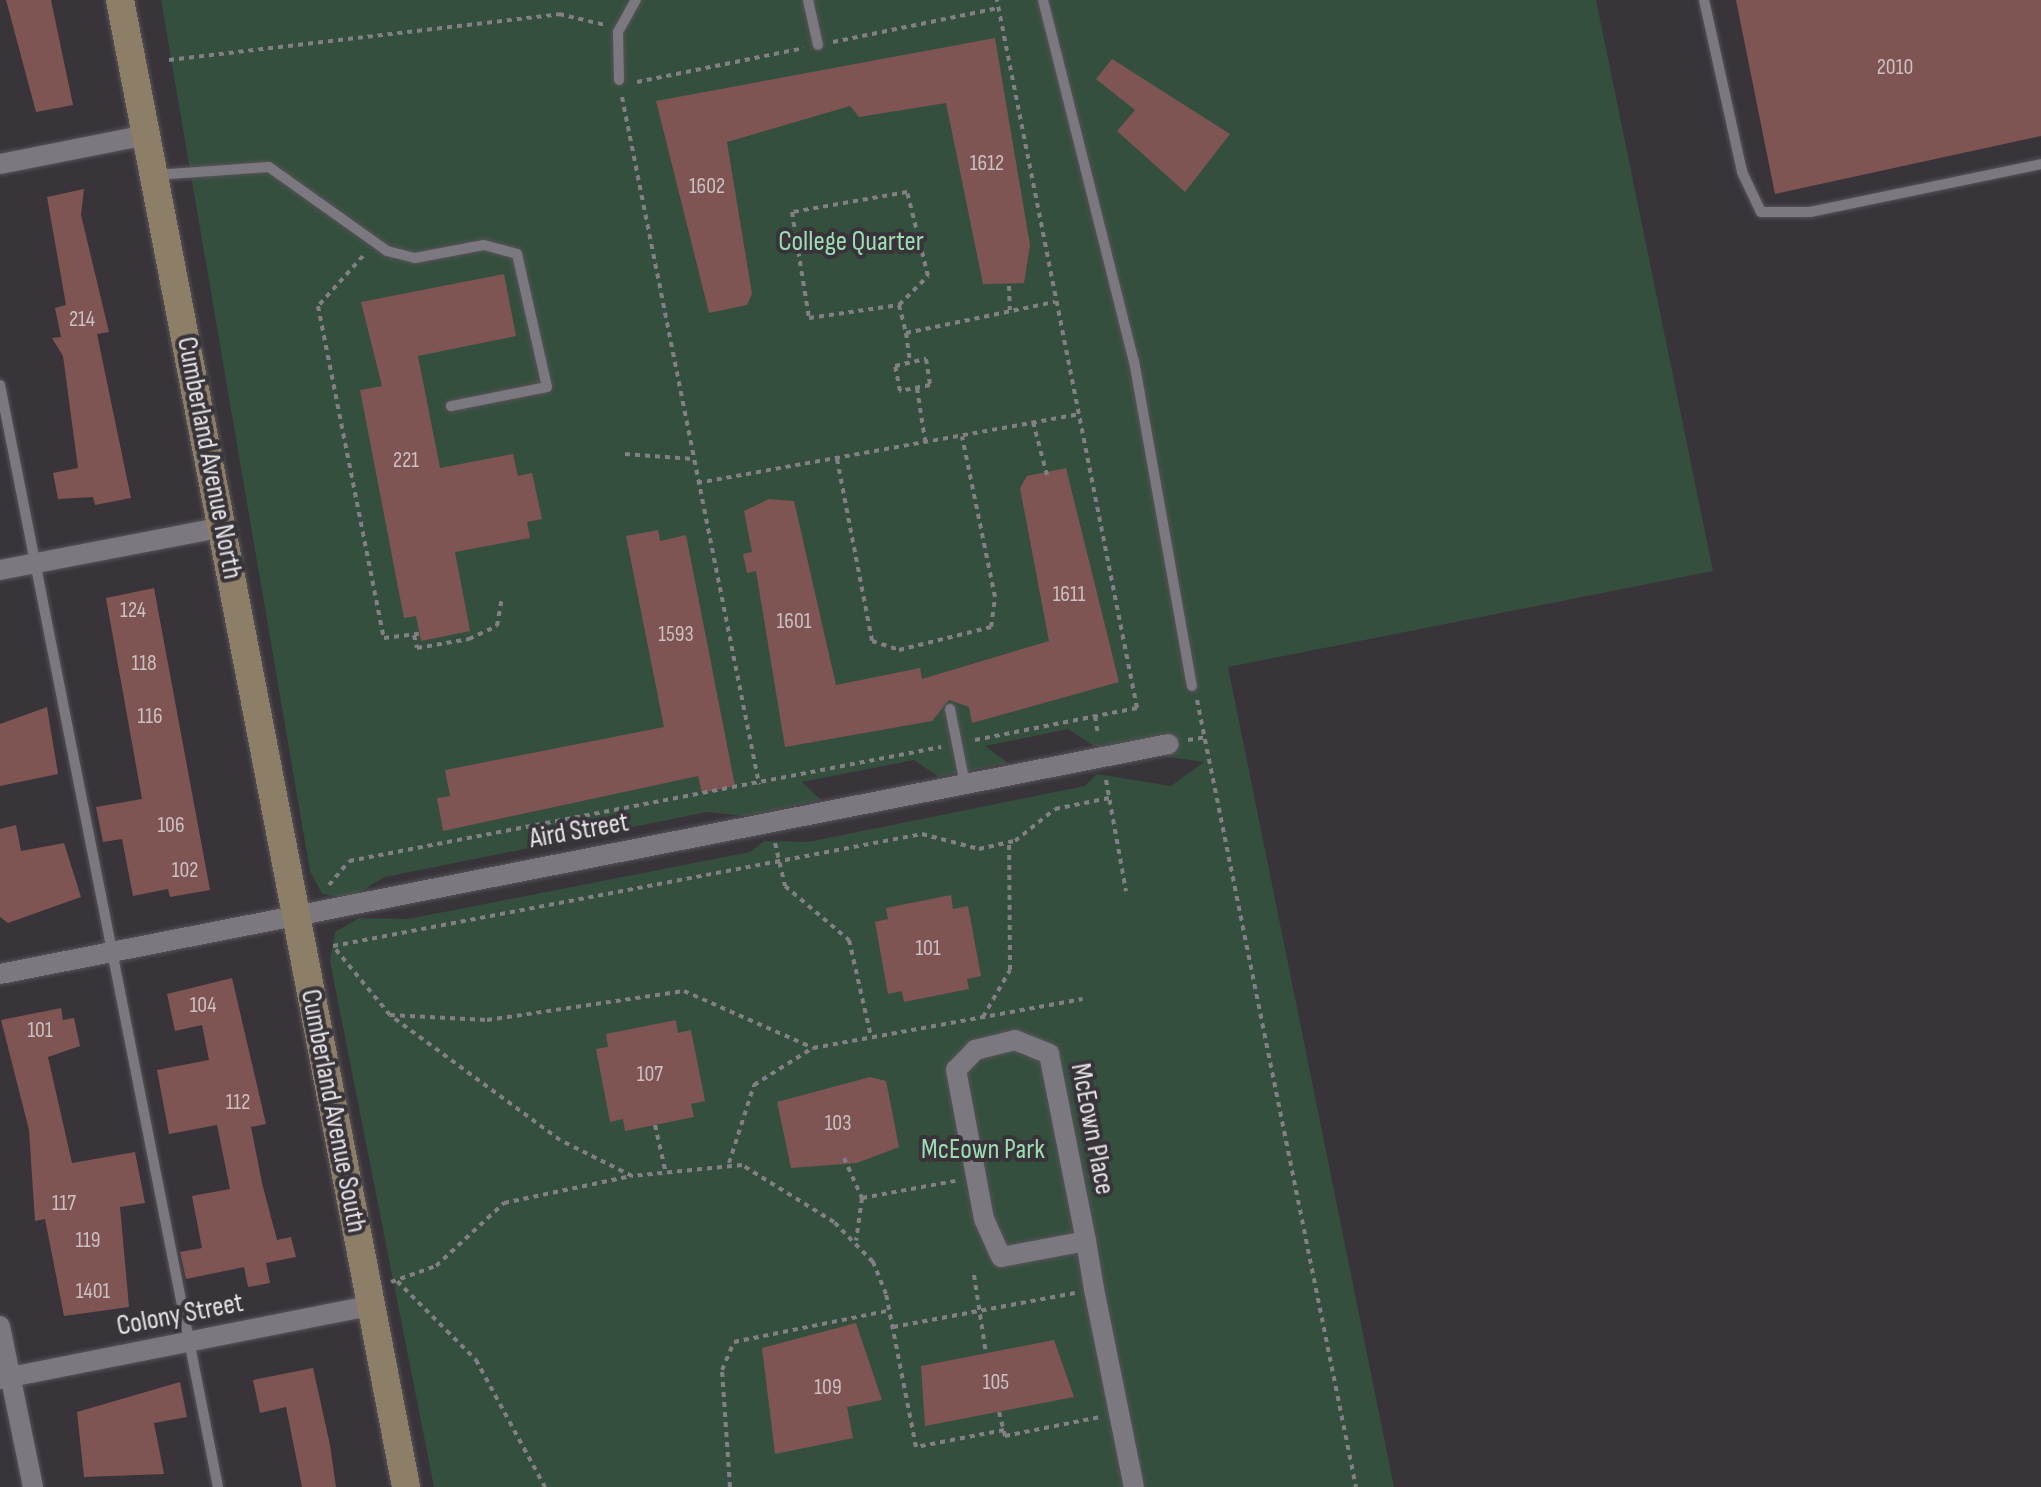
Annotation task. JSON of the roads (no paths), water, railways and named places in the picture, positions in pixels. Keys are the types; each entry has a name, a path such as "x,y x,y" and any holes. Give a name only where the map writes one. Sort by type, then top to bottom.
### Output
{"main road":[{"name":"Cumberland Avenue North","path":"120,0 224,526 293,916"},
{"name":"Cumberland Avenue South","path":"293,916 406,1487"}],"street":[{"path":"0,164 146,135"},
{"path":"0,570 224,526"},
{"name":"Aird Street","path":"0,974 1169,744"},
{"name":"McEown Place","path":"1086,1241 1001,1257 976,1176 956,1070 988,1043 1039,1048 1050,1054 1134,1487"},
{"name":"Colony Street","path":"5,1378 188,1342 369,1296"},
{"path":"0,1326 5,1378 33,1487"}],"lane":[{"path":"619,80 618,32 636,0"},
{"path":"808,0 818,45"},
{"path":"1042,0 1134,361 1192,686"},
{"path":"1704,0 1742,172 1760,212 1810,212 2041,164"},
{"path":"154,176 216,164 270,167 387,251 416,258 496,245 522,264 547,388 452,406"},
{"path":"0,385 218,1487"},
{"path":"950,709 965,784"}],"park label":[{"name":"College Quarter","path":"851,242"},
{"name":"McEown Park","path":"983,1150"}]}
